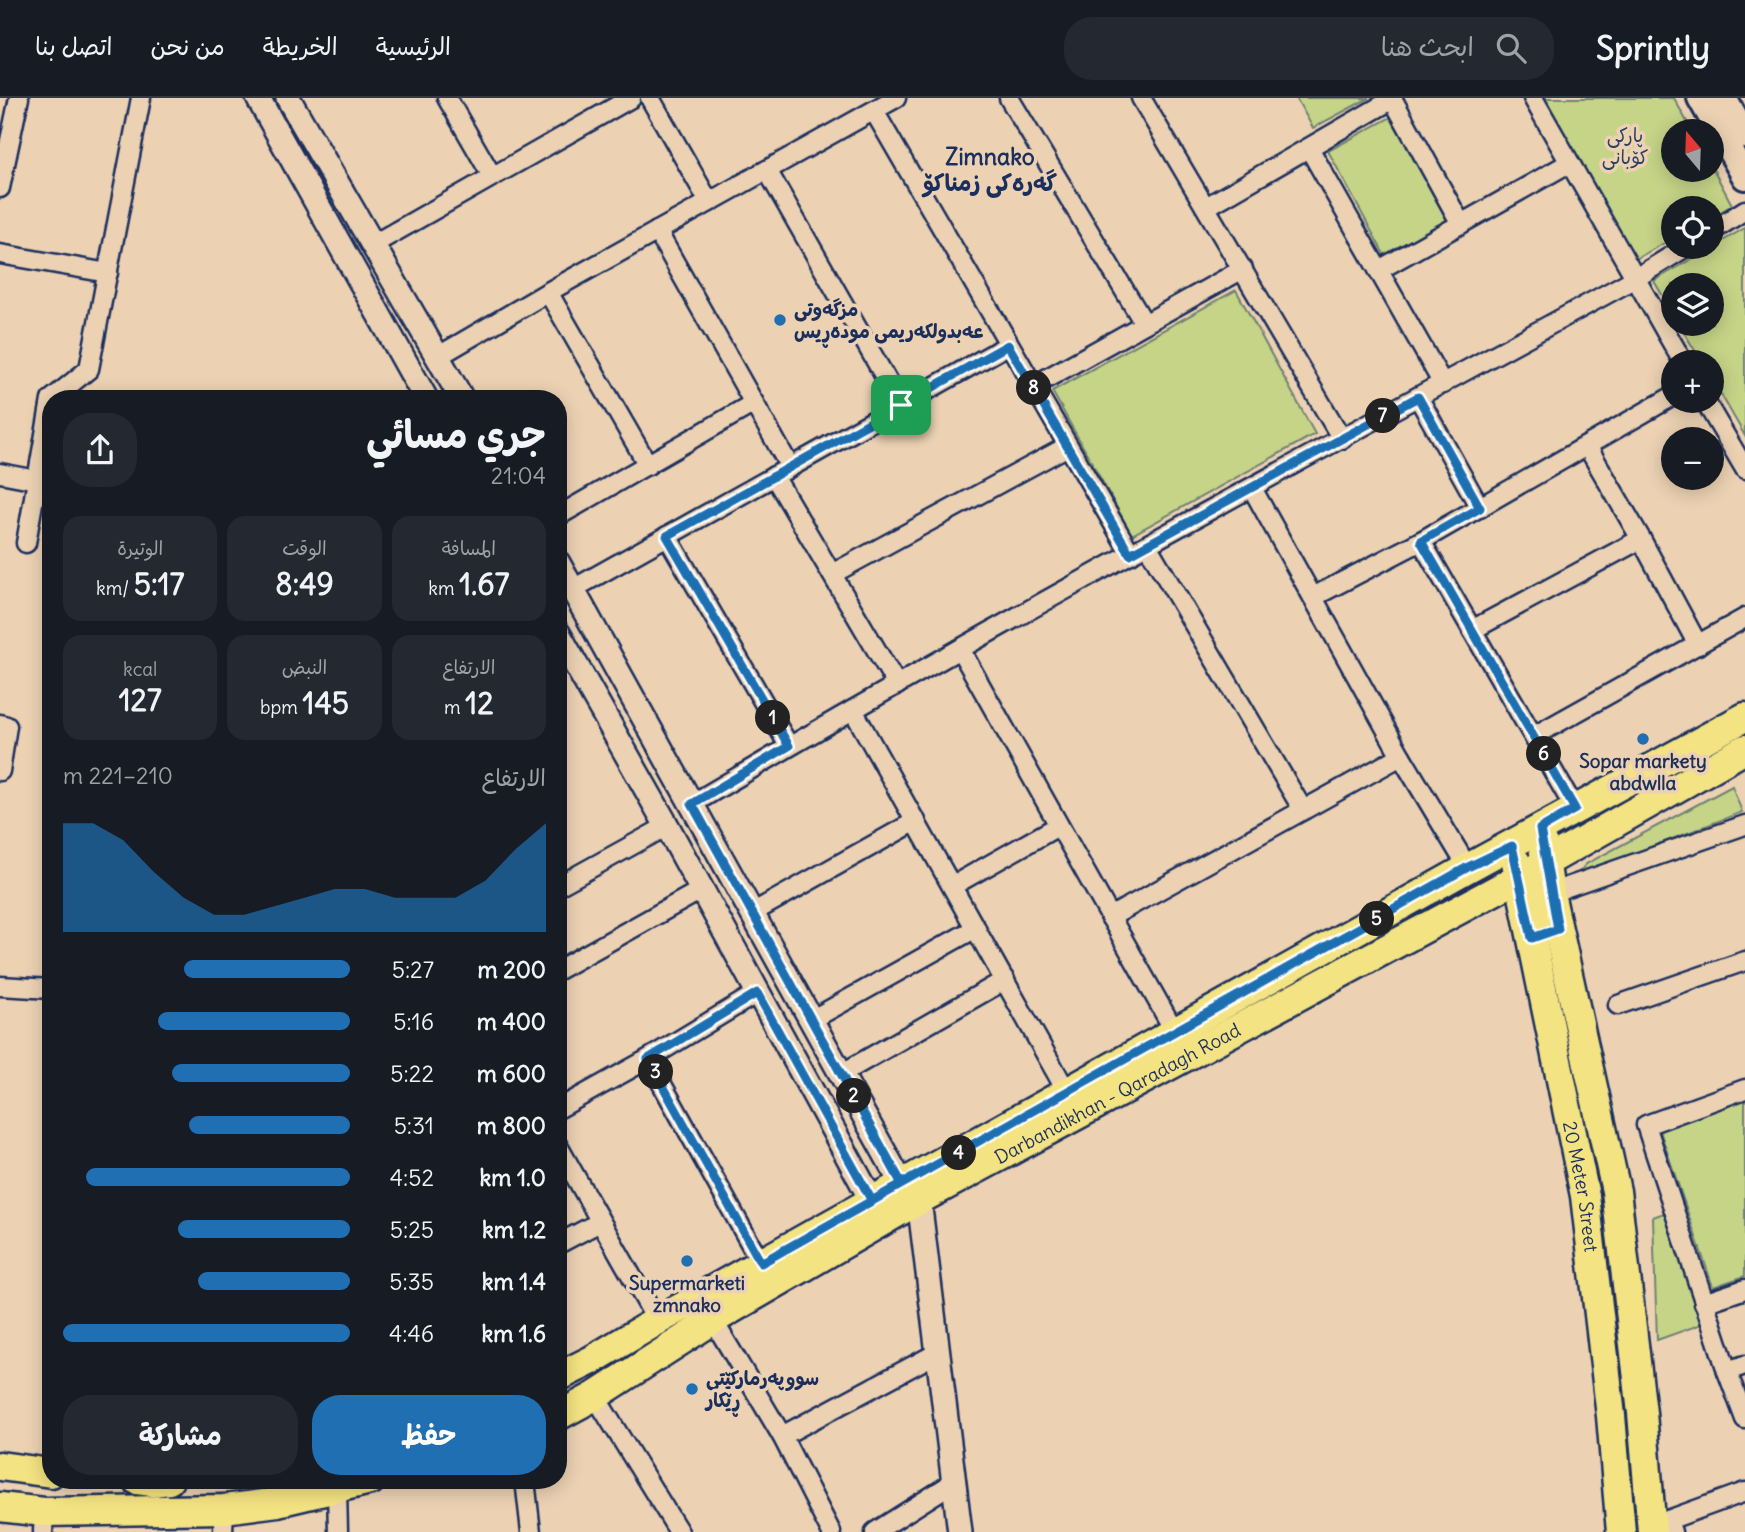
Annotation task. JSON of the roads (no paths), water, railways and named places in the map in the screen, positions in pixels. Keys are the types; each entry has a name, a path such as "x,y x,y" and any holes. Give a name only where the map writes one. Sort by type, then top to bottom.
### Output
{"main road":[{"path":"1700,98 1745,177"},
{"path":"1724,98 1745,136"},
{"name":"Darbandikhan - Qaradagh Road","path":"567,1411 601,1392 1067,1092 1468,867 1512,846 1745,717"},
{"name":"Darbandikhan - Qaradagh Road","path":"567,1372 872,1201 911,1192 1520,877 1744,754"},
{"path":"1540,829 1545,862"},
{"name":"20 Meter Street","path":"1512,846 1520,877 1545,934 1616,1191 1653,1532"},
{"name":"20 Meter Street","path":"1545,862 1549,893 1545,934 1585,1196 1611,1416 1621,1532"},
{"path":"592,1360 601,1392"},
{"path":"0,1466 42,1472"},
{"path":"0,1507 44,1522 224,1520 278,1502 337,1489"}],"street":[{"path":"0,188 19,98"},
{"path":"63,390 89,369 141,98"},
{"path":"258,98 421,390"},
{"path":"288,98 457,390"},
{"path":"447,98 492,176"},
{"path":"372,245 631,98"},
{"path":"650,98 709,202"},
{"path":"437,357 896,98"},
{"path":"1009,98 1144,323"},
{"path":"1533,98 1676,350"},
{"path":"1145,99 1342,439"},
{"path":"1206,207 1392,99 1461,224"},
{"path":"874,111 1130,554"},
{"path":"1309,148 1443,384"},
{"path":"1379,270 1569,163"},
{"path":"767,170 901,405"},
{"path":"1724,223 1745,210"},
{"path":"657,231 754,403 782,471 832,574 897,685"},
{"path":"0,254 108,272"},
{"path":"692,804 960,649 1666,259"},
{"path":"1033,386 1243,269"},
{"path":"548,292 648,465"},
{"path":"573,589 1008,345"},
{"path":"1418,397 1480,508"},
{"path":"567,511 754,403"},
{"path":"1313,597 1421,541 1661,403"},
{"path":"1712,413 1745,470"},
{"path":"832,574 1068,446"},
{"path":"1587,446 1698,645"},
{"path":"0,473 42,472 26,543"},
{"path":"1252,488 1401,756 1468,867"},
{"path":"667,536 789,746"},
{"path":"1472,631 1641,539"},
{"path":"1421,541 1575,809"},
{"path":"1147,545 1303,810"},
{"path":"567,579 841,1074 911,1192 939,1352 960,1532"},
{"path":"1534,736 1744,622"},
{"path":"567,649 872,1201"},
{"path":"960,649 1175,1032"},
{"path":"604,713 632,696"},
{"path":"853,710 1067,1092"},
{"path":"0,724 7,726 0,771"},
{"path":"1110,917 1401,756"},
{"path":"752,914 916,821"},
{"path":"1549,893 1745,825"},
{"path":"567,881 667,826"},
{"path":"952,886 1058,826"},
{"path":"567,965 701,890"},
{"path":"811,1020 976,928"},
{"path":"1618,1005 1745,961"},
{"path":"841,1074 1005,980"},
{"path":"0,986 42,988"},
{"path":"567,1104 757,993"},
{"path":"648,1059 761,1263"},
{"path":"1745,1089 1646,1125 1745,1419"},
{"path":"567,1162 657,1321"},
{"path":"567,1239 600,1222"},
{"path":"1704,1303 1745,1289"},
{"path":"713,1320 782,1436 831,1532"},
{"path":"782,1436 939,1352"},
{"path":"1727,1371 1745,1365"},
{"path":"601,1392 679,1532"},
{"path":"875,1532 954,1482"},
{"path":"337,1489 338,1532"},
{"path":"526,1489 531,1532"},
{"path":"1672,1532 1668,1520 1745,1492"}],"place":[{"name":"مزگەوتی عەبدولکەریمی مودەڕیس","path":"780,320"},
{"name":"Sopar markety abdwlla","path":"1643,739"},
{"name":"Supermarketi zmnako","path":"687,1261"},
{"name":"سووپەرمارکێتی ڕێکار","path":"692,1389"}],"district":[{"name":"Zimnako گەرەکی زمناکۆ","path":"990,169"}],"park label":[{"name":"پارکی کۆبانی","path":"1625,146"}]}
